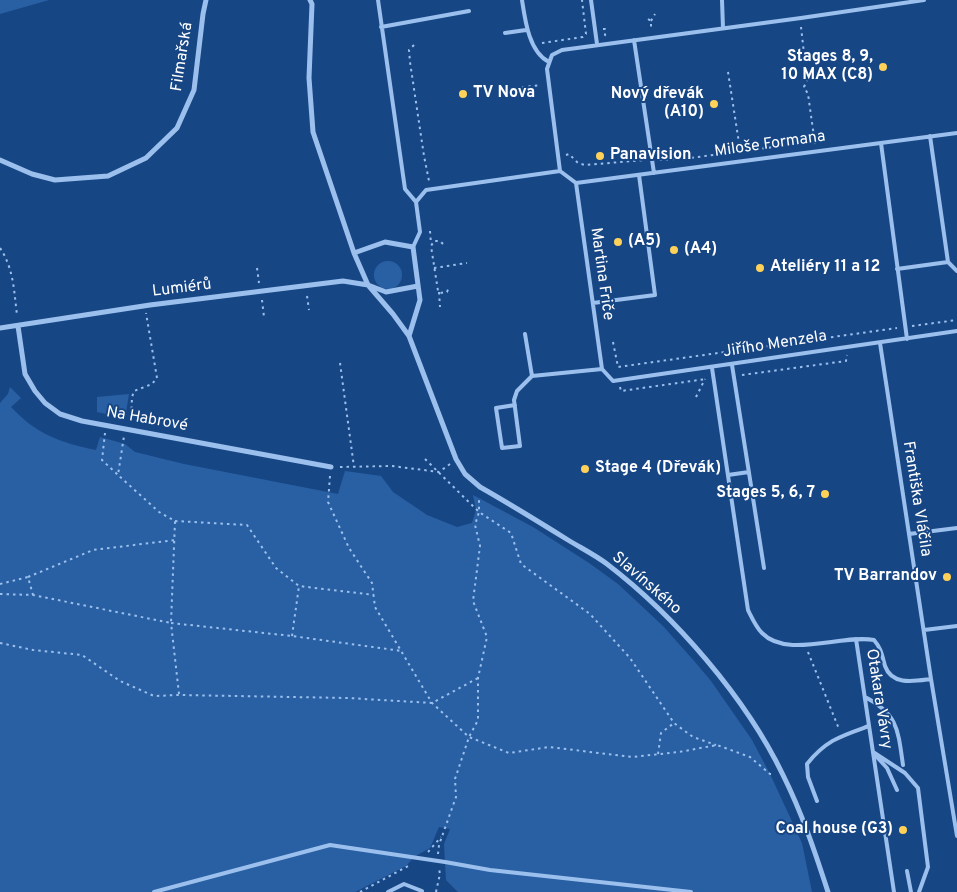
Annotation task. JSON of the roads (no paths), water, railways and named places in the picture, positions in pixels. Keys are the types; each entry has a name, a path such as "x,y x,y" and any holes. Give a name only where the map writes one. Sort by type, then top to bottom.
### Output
{"street":[{"name":"Filmařská","path":"0,160 32,174 55,180 108,176 146,158 177,128 194,90 206,0"},
{"path":"310,0 312,4 309,78 313,132 354,253 385,242 413,247 420,300 409,336"},
{"name":"Slavínského","path":"354,253 368,285 394,314 409,336 456,459 465,474 480,487 606,564 640,592 671,622 705,660 735,696 783,774 809,833 828,892"},
{"name":"Lumiérů","path":"0,328 145,306 343,282 368,285 386,292 418,286"},
{"name":"Na Habrové","path":"18,326 25,374 45,403 60,414 106,426 331,467"}],"lane":[{"path":"378,0 405,189 416,202 420,232 413,247"},
{"path":"522,0 526,30 540,57 549,62"},
{"path":"591,0 598,44"},
{"path":"722,0 723,28"},
{"path":"560,171 547,70 552,55 562,50 924,0"},
{"path":"381,27 469,11"},
{"path":"505,33 526,30"},
{"path":"634,40 654,173"},
{"name":"Miloše Formana","path":"576,183 957,133"},
{"path":"930,136 948,262 957,270"},
{"path":"881,143 907,339"},
{"path":"416,202 426,190 560,171 576,183"},
{"path":"593,303 655,294 638,175"},
{"name":"Martina Friče","path":"576,183 602,369"},
{"path":"897,269 948,262"},
{"name":"Jiřího Menzela","path":"602,369 613,381 957,331"},
{"path":"525,334 532,376"},
{"name":"Františka Vláčila","path":"880,343 931,679 955,805 957,836"},
{"path":"732,364 764,568"},
{"name":"Otakara Vávry","path":"712,368 748,610 755,624 763,635 776,642 790,646 856,639 894,892"},
{"path":"515,405 496,408 502,448 520,446 515,405 514,400 517,391 532,376 602,369"},
{"path":"728,475 749,472"},
{"path":"909,534 957,528"},
{"path":"924,630 957,626"},
{"path":"856,639 874,640 882,652 886,668 891,675 905,682 931,679"},
{"path":"865,697 880,706 894,721 898,730 903,764"},
{"path":"817,801 808,777 807,764 818,750 842,736 869,726"},
{"path":"873,752 887,768 897,790"},
{"path":"873,752 905,773 918,788 928,867 919,892"},
{"path":"154,892 330,845 490,870 691,892"},
{"path":"907,871 911,892"},
{"path":"388,892 404,884 423,892"}],"place":[{"name":"Stages 8, 9, 10 MAX (C8)","path":"883,67"},
{"name":"TV Nova","path":"463,94"},
{"name":"Nový dřevák (A10)","path":"714,104"},
{"name":"Panavision","path":"600,156"},
{"name":"(A5)","path":"618,242"},
{"name":"(A4)","path":"674,250"},
{"name":"Ateliéry 11 a 12","path":"760,268"},
{"name":"Stage 4 (Dřevák)","path":"585,469"},
{"name":"Stages 5, 6, 7","path":"825,494"},
{"name":"TV Barrandov","path":"947,577"},
{"name":"Coal house (G3)","path":"903,830"}]}
